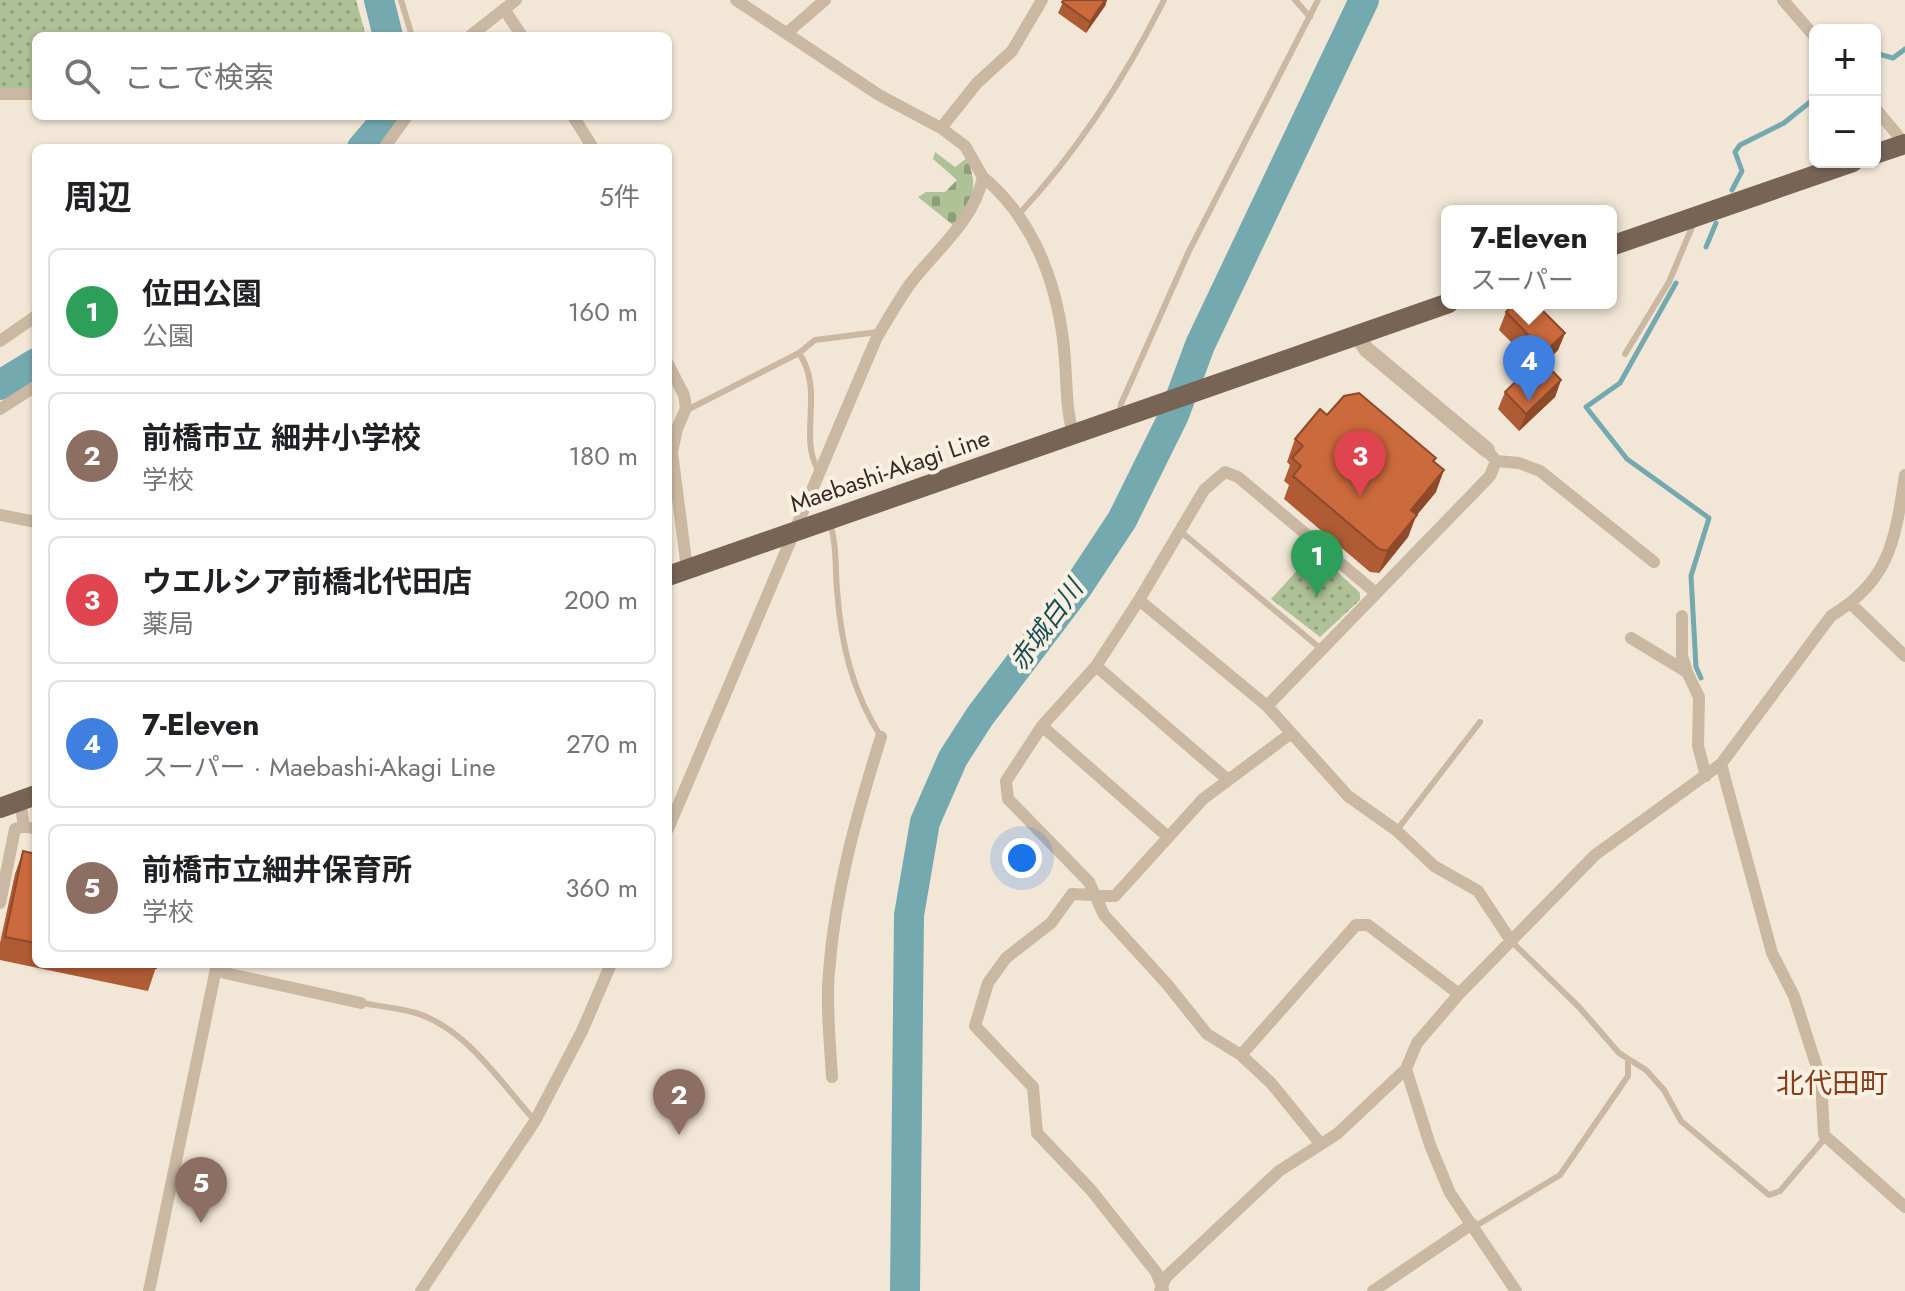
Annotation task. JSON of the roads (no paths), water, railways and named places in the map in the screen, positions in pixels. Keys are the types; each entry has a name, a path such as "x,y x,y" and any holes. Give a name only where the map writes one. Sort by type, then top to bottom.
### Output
{"main road":[{"path":"1881,152 1905,144"},
{"path":"1617,244 1836,168"},
{"path":"1357,335 1441,306"},
{"name":"Maebashi-Akagi Line","path":"678,573 1357,335"},
{"path":"0,808 28,798"}],"street":[{"path":"475,32 516,0"},
{"path":"736,0 879,95 941,128 965,146 983,177 1019,214 1052,282 1065,359 1066,409 1073,434"},
{"path":"788,32 825,0"},
{"path":"941,128 977,83 1012,51 1042,0"},
{"path":"1783,0 1809,30"},
{"path":"504,9 519,32"},
{"path":"0,94 32,94"},
{"path":"1881,115 1905,144"},
{"path":"387,144 404,120"},
{"path":"576,120 590,144"},
{"path":"672,820 880,332 910,284 961,224 980,190 983,177"},
{"path":"0,341 32,319"},
{"path":"1357,335 1366,349 1491,456 1540,471 1654,562"},
{"path":"672,372 684,395 685,411 673,425 678,573"},
{"path":"0,409 32,389"},
{"path":"1267,706 1324,651 1490,476 1491,456"},
{"path":"1319,1142 1271,1083 1241,1055 1207,1034 1167,984 1104,915 1089,882 1008,799 1006,781 1042,726 1096,666 1204,490 1221,474 1230,472 1376,593"},
{"path":"1163,1290 1166,1277 1268,1181 1319,1142 1337,1134 1406,1069 1417,1043 1459,994 1595,855 1721,764 1831,616 1851,604 1899,542 1905,475"},
{"path":"0,515 32,521"},
{"path":"1139,600 1267,706 1331,782 1396,830 1434,866 1478,891 1511,941"},
{"path":"1851,604 1905,656"},
{"path":"1682,616 1682,656 1699,697 1698,746 1706,776"},
{"path":"1631,638 1687,672"},
{"path":"1096,666 1227,779"},
{"path":"1042,726 1161,827 1168,837"},
{"path":"1163,1290 1156,1272 1091,1190 1037,1133 1033,1087 975,1026 988,983 1006,958 1051,923 1072,894 1115,896 1187,814 1227,779 1290,734"},
{"path":"832,1077 828,974 836,916 850,835 881,737"},
{"path":"1721,764 1772,953 1794,996 1821,1080 1826,1137 1905,1207"},
{"path":"0,903 15,829 30,828 28,798"},
{"path":"1241,1055 1356,925 1368,925 1459,994"},
{"path":"149,1291 216,968"},
{"path":"220,968 361,1003"},
{"path":"421,1291 535,1121 582,1031 609,968"},
{"path":"1406,1069 1430,1145 1450,1193 1516,1291"},
{"path":"1373,1291 1473,1225"}],"lane":[{"path":"401,0 411,32"},
{"path":"1019,214 1054,177 1095,121 1141,47 1164,0"},
{"path":"1295,0 1310,17"},
{"path":"1125,416 1121,404 1189,251 1318,0"},
{"path":"1625,354 1669,282 1694,230 1696,217"},
{"path":"685,411 799,353 815,340 880,332"},
{"path":"799,353 807,364 814,402 810,455 820,473"},
{"path":"828,520 837,546 841,639 858,695 881,737"},
{"path":"1180,531 1324,651"},
{"path":"1396,830 1480,722"},
{"path":"1511,941 1579,1007 1628,1061 1646,1070 1664,1090 1681,1121 1769,1195 1780,1191 1826,1137"},
{"path":"361,1003 416,1013 443,1026 467,1045 535,1121"},
{"path":"1473,1225 1560,1175 1628,1076 1628,1061"}],"waterway":[{"path":"379,0 387,32"},
{"name":"赤城白川","path":"905,1291 909,915 925,822 953,758 980,716 1077,588 1122,520 1174,415 1200,345 1364,0"},
{"path":"1881,55 1893,58 1905,49"},
{"path":"1732,190 1742,171 1735,152 1740,145 1784,123 1809,103"},
{"path":"365,144 382,120"},
{"path":"1706,247 1716,223"},
{"path":"1676,283 1620,383 1586,407 1627,459 1709,518 1691,576 1696,667 1701,678"},
{"path":"0,385 32,365"}],"place":[{"name":"7-Eleven","path":"1529,401"},
{"name":"ウエルシア前橋北代田店","path":"1360,496"},
{"name":"位田公園","path":"1317,596"},
{"name":"前橋市立 細井小学校","path":"679,1135"},
{"name":"前橋市立細井保育所","path":"201,1223"}],"district":[{"name":"北代田町","path":"1832,1083"}]}
